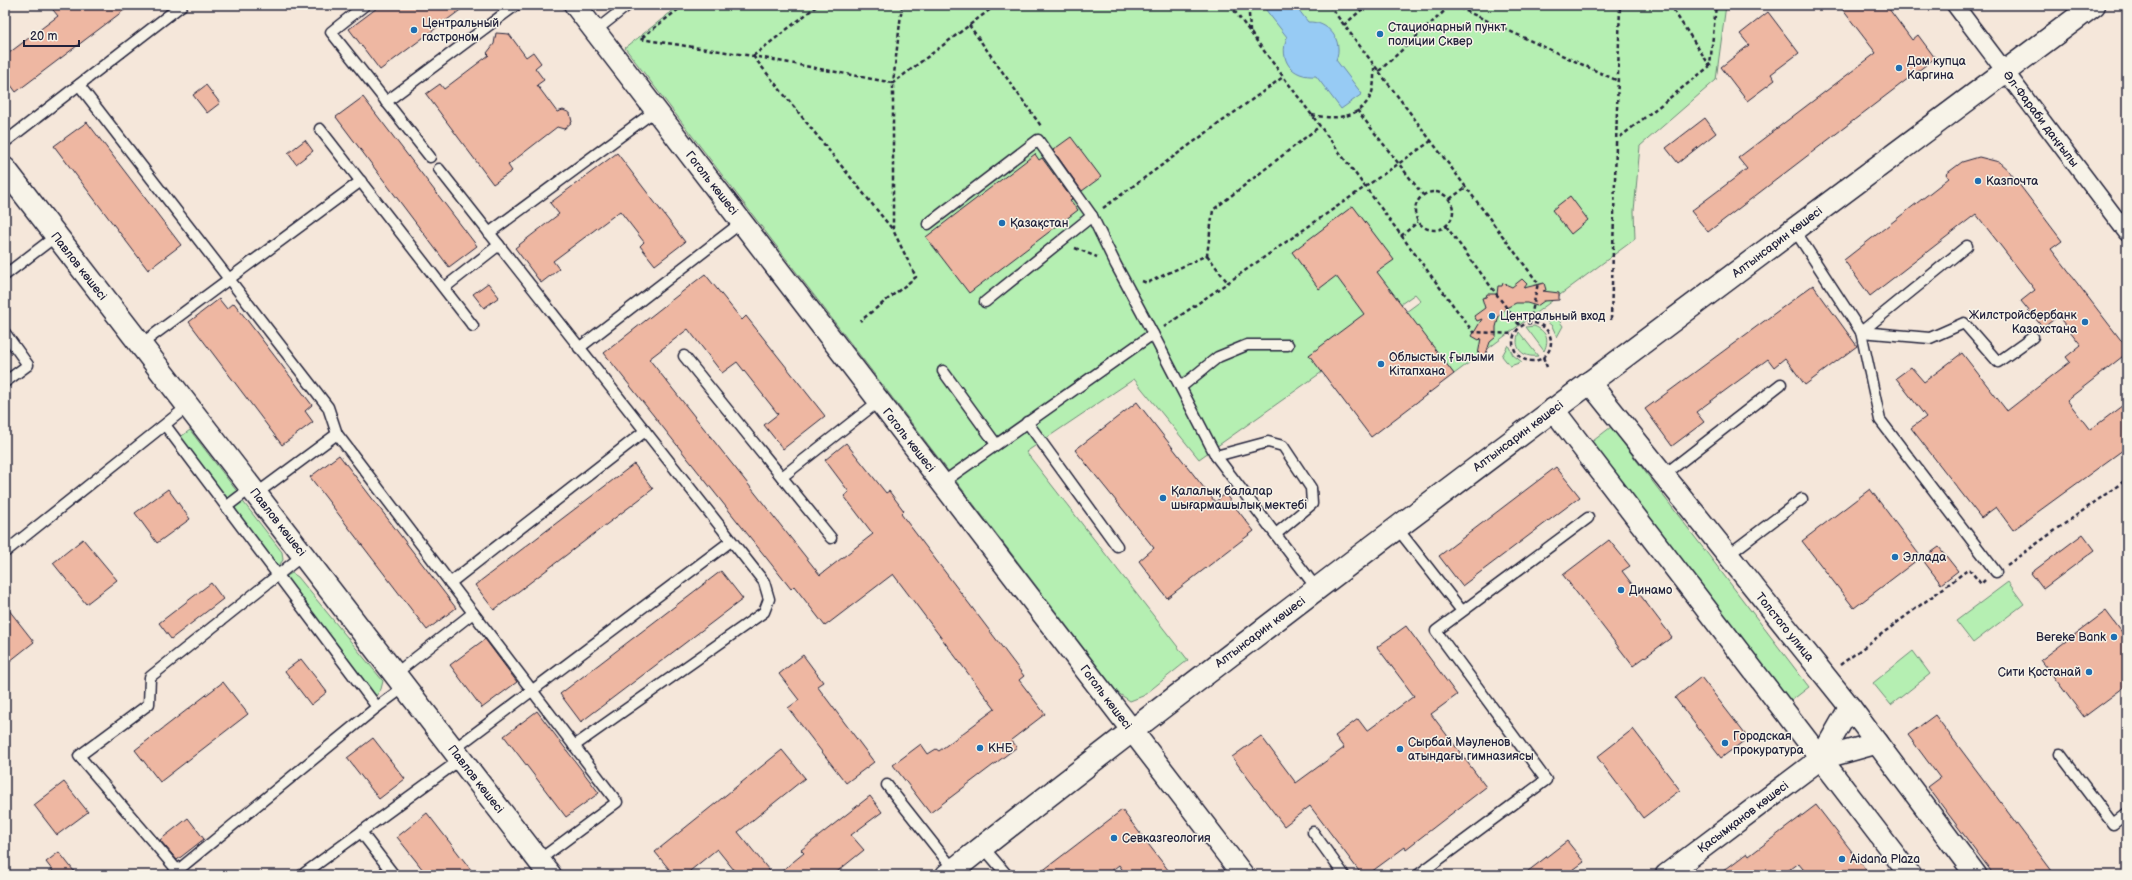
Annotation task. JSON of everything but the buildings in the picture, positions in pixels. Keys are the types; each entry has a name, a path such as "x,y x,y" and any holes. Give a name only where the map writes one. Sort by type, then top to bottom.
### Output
{"street":[{"name":"Гоголь көшесі","path":"575,5 1243,875"},
{"name":"Әл-Фараби даңғылы","path":"1955,5 2127,233"},
{"name":"Алтынсарин көшесі","path":"951,872 1132,730 1553,409 2094,5"},
{"name":"Павлов көшесі","path":"5,170 544,868"},
{"name":"Толстого улица","path":"1590,382 1850,707 1976,875"},
{"path":"1553,409 1910,875"},
{"name":"Қасымқанов көшесі","path":"1820,759 1850,707"},
{"name":"Қасымқанов көшесі","path":"1666,875 1820,759 1877,743"}],"lane":[{"path":"5,142 182,5"},
{"path":"366,5 331,32 430,157"},
{"path":"386,102 516,5"},
{"path":"595,31 628,5"},
{"path":"79,85 328,407 337,434 617,802 544,868"},
{"path":"489,233 656,110"},
{"path":"320,129 473,326"},
{"path":"928,224 1038,140 1092,216 1216,456 1317,589"},
{"path":"439,169 764,582 769,599 764,612 574,746"},
{"path":"140,345 361,181"},
{"path":"985,302 1092,216"},
{"path":"579,348 742,222"},
{"path":"1794,229 1862,332 1880,420 1996,572"},
{"path":"5,275 56,236"},
{"path":"444,288 499,245"},
{"path":"1862,332 1967,246"},
{"path":"1862,332 1930,338 1964,323 1998,362 2033,337"},
{"path":"5,333 28,365 5,382"},
{"path":"942,483 1153,334"},
{"path":"1181,387 1218,358 1247,345 1288,344"},
{"path":"684,356 830,538"},
{"path":"943,371 996,444"},
{"path":"1664,476 1781,384"},
{"path":"782,478 879,401"},
{"path":"5,552 188,406"},
{"path":"1027,422 1117,546"},
{"path":"165,425 276,575 378,707"},
{"path":"450,583 645,431"},
{"path":"226,507 254,491 337,434"},
{"path":"1216,456 1268,442 1283,446 1311,488 1312,504 1276,534"},
{"path":"1728,555 1802,499"},
{"path":"1418,875 1546,780 1436,630 1588,518"},
{"path":"1397,528 1462,611"},
{"path":"302,875 361,832 457,755 532,691 731,541"},
{"path":"303,555 150,676 149,704 79,756 175,873 378,707 400,681 473,613"},
{"path":"2060,754 2114,824 2127,813"},
{"path":"888,785 951,872"},
{"path":"361,832 394,875"},
{"path":"1313,832 1344,875"},
{"path":"983,847 1007,875"}],"path":[{"path":"684,5 640,38 753,56 893,83 996,5"},
{"path":"753,56 818,5"},
{"path":"893,230 893,83 902,5"},
{"path":"1230,5 1472,332 1514,334"},
{"path":"1250,33 1249,14 1252,5"},
{"path":"1329,5 1538,283 1530,322"},
{"path":"1344,24 1366,5"},
{"path":"1379,71 1452,5 1618,81"},
{"path":"1611,320 1620,5"},
{"path":"1670,5 1710,66"},
{"path":"1620,137 1710,66 1716,5"},
{"path":"969,25 1042,127"},
{"path":"753,56 893,230 916,277 860,322"},
{"path":"1311,115 1326,118 1342,118 1358,110 1368,100 1373,84 1374,65"},
{"path":"1092,216 1283,77"},
{"path":"1358,110 1423,195"},
{"path":"1228,283 1207,255 1213,210 1320,126"},
{"path":"1153,334 1366,188 1431,141"},
{"path":"1450,199 1466,187"},
{"path":"1432,191 1442,193 1450,199 1454,209 1452,219 1446,226 1436,230 1426,228 1418,222 1415,213 1416,202 1423,195 1432,191"},
{"path":"1401,236 1418,222"},
{"path":"1446,226 1520,326"},
{"path":"1060,241 1116,265 1146,284 1207,255"},
{"path":"1530,322 1540,324 1548,330 1551,340 1550,350 1544,357 1534,361 1524,359 1516,353 1512,344 1514,334 1520,326 1530,322"},
{"path":"1544,357 1547,367"},
{"path":"1838,667 1970,569 1981,584 2127,479"}],"green space":[{"path":"680,5 1726,5 1716,80 1640,146 1634,211 1635,239 1454,374 1406,312 1421,301 1415,294 1401,304 1309,355 1322,372 1199,459 1134,379 1026,452 1188,660 1143,696 1130,701 1118,693 625,48"},
{"path":"1555,315 1563,326 1557,337 1552,326 1544,319"},
{"path":"1534,326 1541,330 1546,336 1547,343 1544,351 1526,327"},
{"path":"1519,332 1538,356 1527,355 1520,350 1517,342"},
{"path":"1508,345 1513,355 1522,362 1510,366 1502,356"},
{"path":"1611,427 1809,687 1787,704 1589,444"},
{"path":"190,430 239,494 227,503 179,438"},
{"path":"241,499 282,552 283,560 277,568 232,507"},
{"path":"292,573 298,577 383,681 381,689 376,696 285,577"},
{"path":"2008,582 2024,604 1973,643 1956,621"},
{"path":"1913,651 1930,674 1891,705 1873,683"}],"water":[{"path":"1262,5 1295,5 1308,22 1328,28 1336,39 1338,45 1336,60 1362,94 1341,109 1316,76 1307,76 1294,71 1289,66 1284,53 1287,37"}],"place":[{"name":"Центральный гастроном","path":"414,30"},
{"name":"Стационарный пункт полиции Сквер","path":"1380,34"},
{"name":"Дом купца Каргина","path":"1899,68"},
{"name":"Казпочта","path":"1978,181"},
{"name":"Қазақстан","path":"1002,223"},
{"name":"Центральный вход","path":"1492,316"},
{"name":"Жилстройсбербанк Казахстана","path":"2085,322"},
{"name":"Облыстық Ғылыми Кітапхана","path":"1381,364"},
{"name":"Қалалық балалар шығармашылық мектебі","path":"1163,498"},
{"name":"Эллада","path":"1895,557"},
{"name":"Динамо","path":"1621,590"},
{"name":"Bereke Bank","path":"2114,637"},
{"name":"Сити Қостанай","path":"2089,672"},
{"name":"Городская прокуратура","path":"1725,743"},
{"name":"КНБ","path":"980,748"},
{"name":"Сырбай Мәуленов атындағы гимназиясы","path":"1400,749"},
{"name":"Севказгеология","path":"1114,838"},
{"name":"Aidana Plaza","path":"1842,859"}]}
